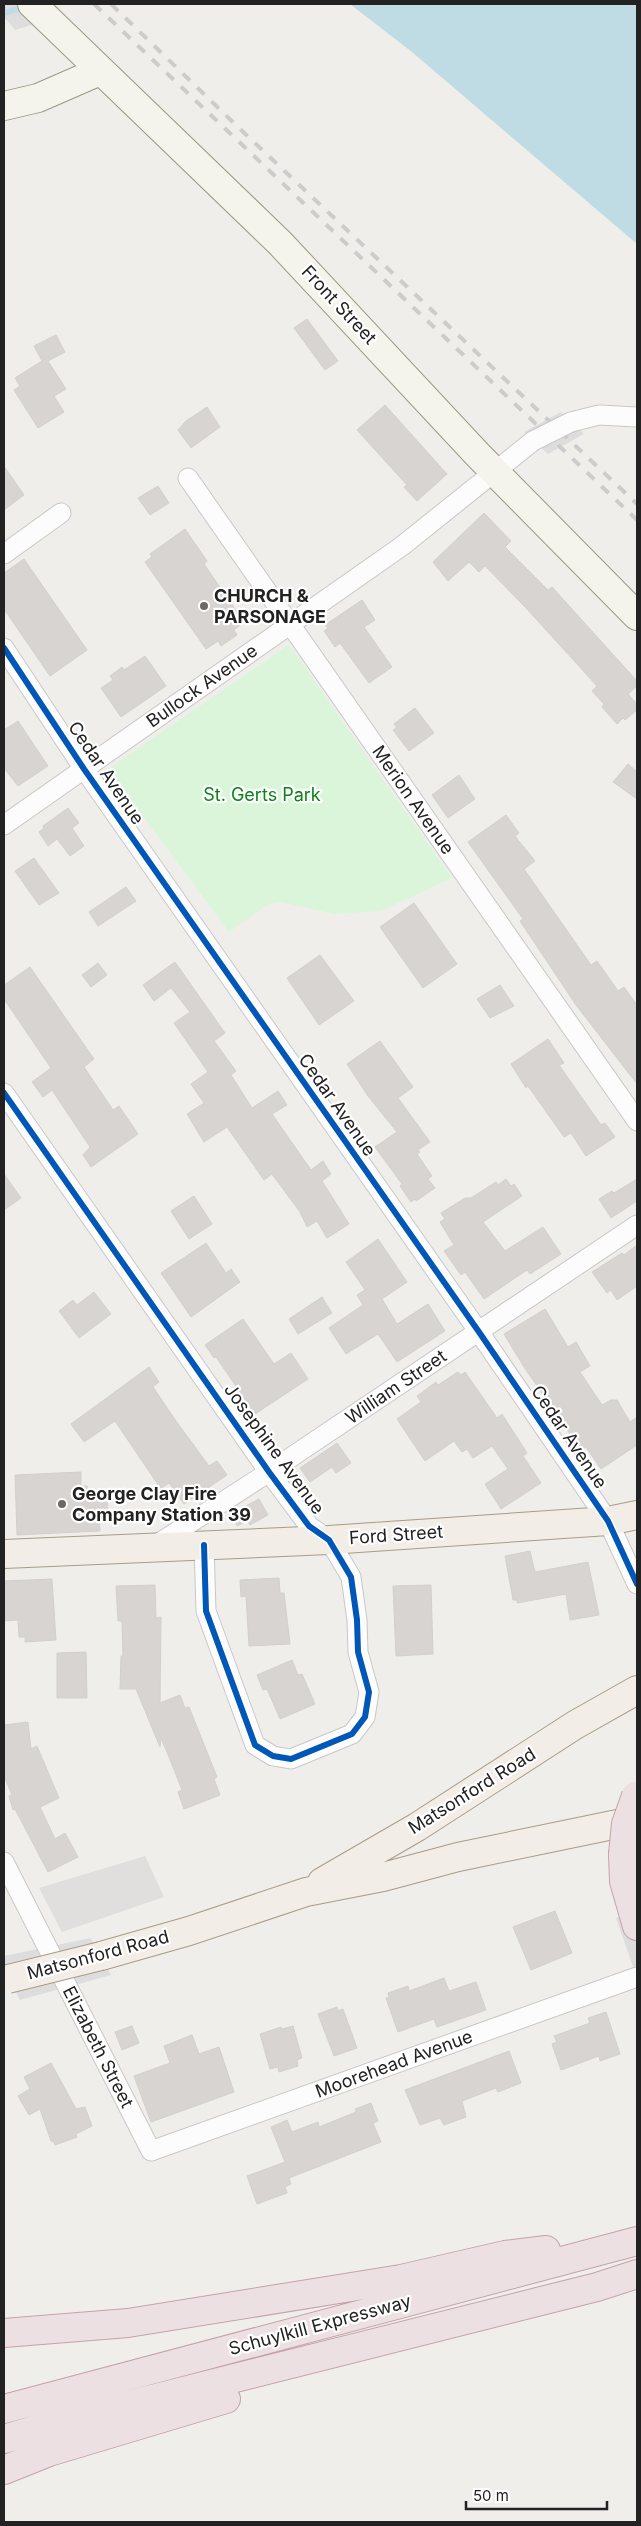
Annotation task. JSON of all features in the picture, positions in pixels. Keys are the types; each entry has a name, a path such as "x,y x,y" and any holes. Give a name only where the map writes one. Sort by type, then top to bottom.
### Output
{"highway":[{"path":"635,1919 624,1882 623,1854 626,1824 637,1803"},
{"path":"4,2333 128,2323 401,2279 505,2255 637,2240"},
{"name":"Schuylkill Expressway","path":"4,2409 637,2240"},
{"name":"Schuylkill Expressway","path":"4,2439 68,2420 597,2287 637,2274"},
{"path":"4,2470 49,2452 597,2287"}],"main road":[{"name":"Front Street","path":"40,12 287,250 495,472 637,616"},
{"path":"4,106 38,98 100,71"},
{"name":"Ford Street","path":"4,1554 329,1540 608,1521 637,1515"},
{"name":"Matsonford Road","path":"306,1892 417,1827 575,1725 637,1690"},
{"name":"Matsonford Road","path":"6,1980 189,1931 306,1892 382,1877 458,1857 637,1803"}],"street":[{"name":"Bullock Avenue","path":"4,825 402,546 533,441 571,422 599,415 637,417"},
{"name":"Merion Avenue","path":"188,478 637,1121"},
{"path":"4,554 61,512"},
{"name":"Cedar Avenue","path":"4,648 84,769 479,1332 608,1521 637,1584"},
{"name":"Josephine Avenue","path":"4,1093 269,1472 309,1526 329,1540 351,1577 357,1620 358,1652 369,1692 365,1718 352,1734 291,1759 273,1756 255,1745 206,1610 204,1545"},
{"name":"William Street","path":"152,1547 269,1472 637,1225"},
{"name":"Elizabeth Street","path":"4,1862 151,2151"},
{"name":"Moorehead Avenue","path":"151,2151 637,1977"}],"green space":[{"name":"St. Gerts Park","path":"289,645 452,878 381,911 335,914 280,902 269,904 229,932 108,769"}],"shaded area":[{"path":"145,1856 164,1897 62,1932 39,1888"}],"water":[{"path":"350,4 637,4 637,244 412,52"}],"pier":[{"path":"4,4 55,4 65,15 15,30 4,17"},
{"path":"561,412 584,434 548,454 524,432"},
{"path":"637,1911 637,1978 616,1918"},
{"path":"91,1938 111,1975 20,2000 4,1971 4,1956"}],"building":[{"path":"307,319 338,361 325,370 294,328"},
{"path":"56,335 65,352 48,361 66,389 54,396 64,412 38,428 14,390 20,386 15,378 42,361 34,346"},
{"path":"385,405 447,474 417,501 404,487 407,485 357,430"},
{"path":"207,407 220,427 191,448 178,430 186,421"},
{"path":"4,466 24,495 4,510"},
{"path":"158,486 169,503 150,515 138,498"},
{"path":"484,513 511,541 505,547 548,590 552,587 637,681 637,686 628,694 637,704 637,710 625,720 623,718 617,724 602,707 604,704 592,691 597,686 485,566 479,572 469,562 448,581 433,562"},
{"name":"CHURCH & PARSONAGE","path":"185,529 207,561 204,564 244,622 234,630 237,635 221,646 218,641 206,649 145,562 152,557 150,554"},
{"path":"24,559 87,650 50,676 4,609 4,573"},
{"path":"362,600 375,620 364,627 392,667 369,683 340,643 335,647 324,631 328,628 325,625"},
{"path":"145,656 166,686 121,717 101,688 113,680 110,676 122,667 124,670"},
{"path":"415,708 434,733 409,751 393,730 397,728 394,724"},
{"path":"18,721 48,766 18,786 4,768 4,730"},
{"path":"628,764 637,772 637,799 613,782"},
{"path":"459,775 475,799 448,818 432,795"},
{"path":"68,808 79,823 72,828 84,846 70,856 57,839 48,846 39,832 44,828 43,826"},
{"path":"506,815 519,833 515,836 535,861 524,869 591,965 597,961 618,991 624,987 637,1005 637,1084 576,1005 520,921 523,919 468,842"},
{"path":"34,858 59,893 39,905 15,871"},
{"path":"126,887 136,901 98,926 89,912"},
{"path":"414,903 457,964 423,988 380,927"},
{"path":"320,955 354,1001 319,1025 287,978"},
{"path":"175,962 225,1033 214,1041 236,1071 231,1075 252,1108 278,1091 287,1105 272,1114 311,1170 323,1161 331,1174 322,1181 349,1224 327,1238 317,1221 307,1227 300,1212 272,1174 264,1180 227,1127 204,1142 187,1114 204,1103 191,1084 208,1072 174,1023 190,1012 171,988 154,1001 143,985"},
{"path":"98,963 107,975 91,987 82,975"},
{"path":"30,967 94,1059 84,1067 113,1110 119,1106 138,1134 91,1167 83,1155 90,1147 52,1090 43,1097 32,1082 51,1068 4,999 4,985"},
{"path":"500,985 514,1006 490,1018 477,999"},
{"path":"548,1039 564,1063 559,1065 601,1125 605,1123 615,1137 586,1156 571,1133 564,1137 528,1086 526,1088 511,1064"},
{"path":"380,1041 413,1087 398,1098 430,1142 418,1150 420,1152 417,1154 432,1176 428,1179 435,1188 416,1201 415,1199 411,1202 400,1186 402,1184 375,1147 397,1132 368,1096 347,1064"},
{"path":"4,1174 21,1198 4,1210"},
{"path":"506,1179 511,1186 514,1184 522,1196 483,1222 505,1251 543,1227 561,1254 530,1274 527,1270 484,1299 465,1272 461,1275 444,1251 454,1245 440,1222 445,1219 441,1213 465,1198 471,1198 496,1182 498,1185"},
{"path":"637,1179 637,1201 611,1218 599,1199 612,1191 614,1193"},
{"path":"194,1196 212,1224 189,1239 171,1211"},
{"path":"378,1239 407,1282 382,1299 397,1324 428,1304 445,1331 397,1362 378,1334 346,1354 329,1328 363,1305 357,1295 365,1290 346,1262"},
{"path":"206,1243 226,1273 231,1269 240,1282 191,1317 161,1273"},
{"path":"637,1245 637,1286 617,1300 611,1290 607,1293 592,1272 622,1253 624,1255"},
{"path":"94,1292 111,1314 79,1338 59,1311 73,1300 77,1305"},
{"path":"322,1297 332,1313 298,1334 289,1319"},
{"path":"545,1309 568,1347 576,1342 590,1366 580,1372 602,1405 611,1400 617,1400 630,1422 637,1417 637,1445 601,1469 586,1447 581,1450 524,1367 504,1334"},
{"path":"243,1319 274,1364 291,1353 308,1379 255,1414 216,1357 214,1358 205,1345"},
{"path":"149,1367 159,1382 153,1387 176,1421 209,1466 217,1461 227,1475 184,1504 169,1483 161,1489 115,1421 84,1442 71,1424"},
{"path":"458,1372 461,1375 465,1372 497,1418 502,1414 527,1453 523,1456 541,1483 501,1509 485,1484 508,1469 492,1446 473,1458 467,1449 462,1452 454,1441 425,1461 397,1419 421,1402 417,1396 436,1382 438,1385"},
{"path":"337,1443 351,1463 336,1473 332,1467 310,1482 300,1468"},
{"name":"George Clay Fire Company Station 39","path":"81,1472 81,1486 87,1486 88,1496 107,1495 108,1512 99,1513 100,1531 17,1535 15,1475"},
{"path":"259,1499 268,1515 250,1525 247,1521 237,1526 231,1514"},
{"path":"530,1551 535,1572 588,1562 599,1615 570,1620 566,1594 517,1603 517,1600 513,1600 505,1556"},
{"path":"279,1578 280,1593 284,1593 290,1644 249,1646 246,1596 241,1597 240,1580"},
{"path":"52,1579 56,1640 25,1642 25,1637 19,1637 18,1620 4,1621 4,1581"},
{"path":"155,1585 156,1618 161,1617 160,1703 180,1695 185,1708 189,1707 217,1777 214,1779 220,1795 184,1809 178,1792 182,1790 169,1757 161,1738 160,1747 136,1689 120,1689 121,1656 123,1656 122,1621 118,1621 116,1586"},
{"path":"431,1585 433,1654 396,1656 393,1586"},
{"path":"86,1652 87,1698 57,1698 57,1653"},
{"path":"292,1660 298,1675 302,1674 315,1704 280,1719 267,1689 263,1690 257,1675"},
{"path":"28,1722 31,1749 37,1746 59,1798 40,1807 55,1839 65,1833 78,1857 48,1872 15,1809 13,1810 9,1796 12,1795 4,1776 4,1725"},
{"path":"555,1911 572,1953 531,1970 513,1927"},
{"path":"444,1978 449,1991 476,1982 486,2010 437,2027 434,2019 398,2032 386,1998 389,1998 388,1993 408,1986 409,1991"},
{"path":"337,2007 338,2011 343,2009 357,2048 334,2056 318,2014"},
{"path":"606,2012 620,2054 600,2061 599,2056 561,2070 552,2044 557,2042 554,2036 590,2023 588,2018"},
{"path":"132,2026 139,2043 122,2050 115,2032"},
{"path":"293,2026 302,2058 297,2060 298,2066 279,2072 278,2067 270,2069 260,2034 281,2027 282,2029"},
{"path":"192,2035 199,2054 219,2047 234,2092 151,2122 134,2076 170,2063 164,2046"},
{"path":"509,2051 521,2083 498,2092 496,2088 462,2101 466,2117 444,2125 440,2118 420,2125 405,2090"},
{"path":"51,2063 76,2109 85,2107 92,2126 76,2134 77,2137 55,2145 51,2141 40,2109 29,2115 18,2096 30,2089 24,2077"},
{"path":"371,2103 378,2121 373,2123 381,2142 289,2178 291,2184 285,2187 287,2193 257,2204 247,2176 285,2162 271,2127 287,2120 292,2132 318,2122 319,2127 356,2112 355,2109"}],"waterway":[{"path":"4,13 26,7"}],"railway":[{"path":"94,4 637,520"},
{"path":"111,4 239,128 637,504"}],"cycle path":[{"path":"4,648 84,769 479,1332 608,1521 637,1584"},
{"path":"4,1093 269,1472 309,1526 329,1540 351,1577 357,1620 358,1652 369,1692 365,1717 352,1734 291,1759 273,1756 255,1745 206,1611 204,1545"}],"place":[{"name":"CHURCH & PARSONAGE","path":"204,606"},
{"name":"George Clay Fire Company Station 39","path":"62,1504"}]}
